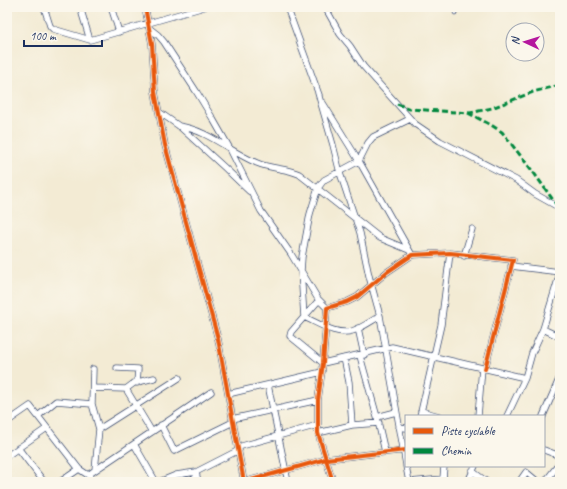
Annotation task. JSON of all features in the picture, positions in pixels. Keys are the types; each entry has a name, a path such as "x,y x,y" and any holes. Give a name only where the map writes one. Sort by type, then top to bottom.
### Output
{"street":[{"path":"44,7 50,26 53,29 90,40 149,25 204,7"},
{"path":"80,7 90,40"},
{"path":"111,7 119,32"},
{"path":"145,7 152,44 155,92 165,145 218,339 244,482 326,459 405,450 396,412 380,316 362,242 339,171 318,93 287,7"},
{"path":"325,7 340,34 363,66 410,119 440,141 516,180 535,194 560,208"},
{"path":"149,25 171,53 196,91 228,147 261,212 283,242 319,300 327,308"},
{"path":"318,93 411,253"},
{"path":"159,112 178,126 225,168 251,194"},
{"path":"304,317 301,271 308,225 318,189 324,180 359,162 373,136 410,119"},
{"path":"178,126 191,129 257,163 296,173 380,238 411,253 450,253 464,256 513,260 483,369 478,415"},
{"path":"464,256 472,229"},
{"path":"327,308 353,300 411,253"},
{"path":"420,414 441,325 450,253"},
{"path":"507,415 525,378 532,353 543,329 560,272 511,266"},
{"path":"319,300 291,332 290,336 323,363"},
{"path":"327,308 323,363 318,400 318,432 334,482"},
{"path":"304,317 325,327 345,332 358,328 380,316"},
{"path":"358,328 362,355 385,452"},
{"path":"543,329 560,337"},
{"path":"323,363 392,347 525,378"},
{"path":"344,358 349,382 352,425"},
{"path":"118,368 138,369 137,383"},
{"path":"93,369 92,404 99,429 94,470"},
{"path":"228,394 322,372"},
{"path":"543,415 560,377"},
{"path":"93,388 126,389 137,383 154,378"},
{"path":"99,429 179,378"},
{"path":"268,385 288,482"},
{"path":"126,389 152,432"},
{"path":"88,474 211,392"},
{"path":"161,426 174,451 232,421 318,400"},
{"path":"38,416 56,401 92,404"},
{"path":"7,422 30,406 79,469 88,474 94,482"},
{"path":"318,432 378,420 396,412"},
{"path":"188,482 238,449 318,425"},
{"path":"399,427 405,428"},
{"path":"7,456 47,428"},
{"path":"134,444 158,482 176,475 197,477"},
{"path":"18,448 44,482"},
{"path":"545,450 560,458 559,464 545,482"},
{"path":"406,467 409,482 443,479 444,467"},
{"path":"468,482 474,467"},
{"path":"60,482 79,469"},
{"path":"472,472 488,482"},
{"path":"519,482 526,472 538,482"}],"lane":[{"path":"455,13 457,7"}],"marked path":[{"path":"397,104 410,109 470,113 492,108 533,92 560,85"},
{"path":"468,113 502,132 558,207"}],"cycle path":[{"path":"145,7 152,44 155,92 165,145 218,339 244,482 326,459 405,450"},
{"path":"333,482 318,433 318,400 323,363 327,308 347,302 357,297 387,272 412,255 450,253 513,260 485,369"}]}
